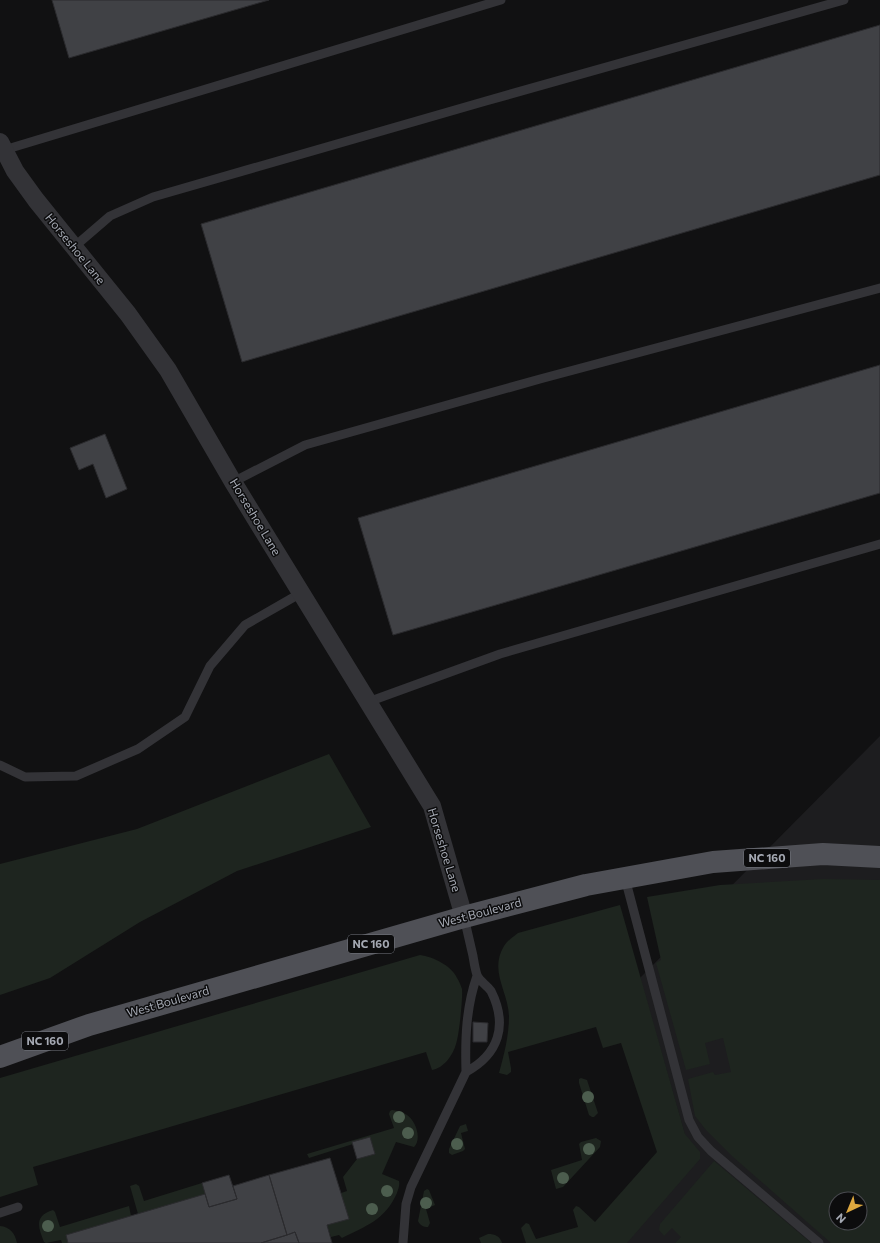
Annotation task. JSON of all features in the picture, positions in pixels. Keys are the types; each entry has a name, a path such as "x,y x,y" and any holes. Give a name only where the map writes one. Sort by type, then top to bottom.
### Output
{"main road":[{"name":"West Boulevard","path":"0,1043 89,1024 464,917 586,885 713,862 823,854 880,857"},
{"name":"West Boulevard","path":"0,1057 89,1024"}],"street":[{"name":"Horseshoe Lane","path":"2,146 15,171 36,200 128,314 168,370 233,482 432,806 464,917"}],"lane":[{"path":"2,146 501,0"},
{"path":"74,247 110,216 153,196 844,0"},
{"path":"233,482 306,445 540,378 880,288"},
{"path":"368,702 500,654 880,544"},
{"path":"0,765 25,776 76,776 138,749 185,717 210,666 245,626 301,593"},
{"path":"625,878 689,1120 698,1137 711,1151 819,1243"},
{"path":"403,1243 406,1204 411,1187 466,1072 465,1043 469,1003 477,976 464,917"},
{"path":"466,1072 486,1058 495,1046 499,1032 498,1014 495,1001 489,989 477,976"},
{"path":"0,1213 18,1208"}],"shaded area":[{"path":"880,736 880,1243 619,1243 689,1149 640,978"},
{"path":"329,754 371,827 237,871 140,922 50,978 0,995 0,864 137,829"},
{"path":"823,879 880,880 880,1243 831,1243 732,1156 706,1130 695,1116 688,1079 713,1072 715,1075 731,1072 723,1038 705,1043 710,1064 686,1070 656,963 661,960 647,897 720,885"},
{"path":"620,905 685,1134 700,1152 700,1159 627,1243 526,1243 521,1228 526,1223 529,1224 536,1239 578,1227 573,1210 576,1206 595,1222 657,1152 621,1043 603,1048 596,1027 508,1052 511,1072 507,1075 499,1073 509,1023 508,1007 500,981 498,964 500,955 505,944 518,933"},
{"path":"420,955 441,962 451,969 462,989 456,1044 450,1057 440,1067 432,1070 426,1052 33,1167 38,1185 0,1197 0,1078"},
{"path":"581,1078 587,1080 598,1113 594,1117 589,1115 579,1083 579,1079"},
{"path":"392,1110 407,1115 413,1121 418,1135 418,1139 414,1147 396,1142 382,1174 399,1181 397,1193 387,1210 367,1226 342,1238 339,1235 331,1237 327,1225 348,1219 341,1193 347,1191 343,1177 357,1159 375,1154 370,1137 309,1158 307,1154 394,1128 389,1114"},
{"path":"466,1124 468,1131 461,1133 465,1149 452,1155 449,1153 449,1149 460,1126"},
{"path":"596,1138 601,1141 600,1147 563,1187 556,1189 551,1170 582,1160 579,1144 581,1142"},
{"path":"714,1161 811,1243 675,1243 681,1237 672,1228 664,1236 659,1230 660,1224"},
{"path":"202,1183 205,1194 138,1214 130,1186 136,1184 139,1186 144,1201"},
{"path":"427,1189 429,1190 435,1205 426,1209 430,1223 428,1227 425,1227 418,1221 424,1191"},
{"path":"129,1206 131,1216 66,1235 68,1243 62,1243 61,1240 46,1243 44,1242 40,1232 40,1219 47,1212 53,1210 60,1227"},
{"path":"0,1226 12,1231 17,1243 0,1243"},
{"path":"488,1234 497,1236 502,1243 481,1243 479,1238"}],"building":[{"path":"52,0 269,0 69,58"},
{"path":"880,25 880,175 242,362 201,224"},
{"path":"880,365 880,493 393,635 358,518"},
{"path":"105,434 127,489 106,498 93,464 79,470 70,448"},
{"path":"473,1022 488,1023 487,1042 473,1042"},
{"path":"370,1137 375,1154 357,1159 352,1142"},
{"path":"330,1158 349,1219 327,1225 332,1243 299,1243 295,1232 287,1235 269,1175"},
{"path":"229,1175 237,1199 209,1207 202,1183"},
{"path":"269,1175 287,1235 261,1243 68,1243 66,1235 205,1194 209,1207 237,1199 233,1186"},
{"path":"295,1232 299,1243 261,1243 287,1235"}]}
